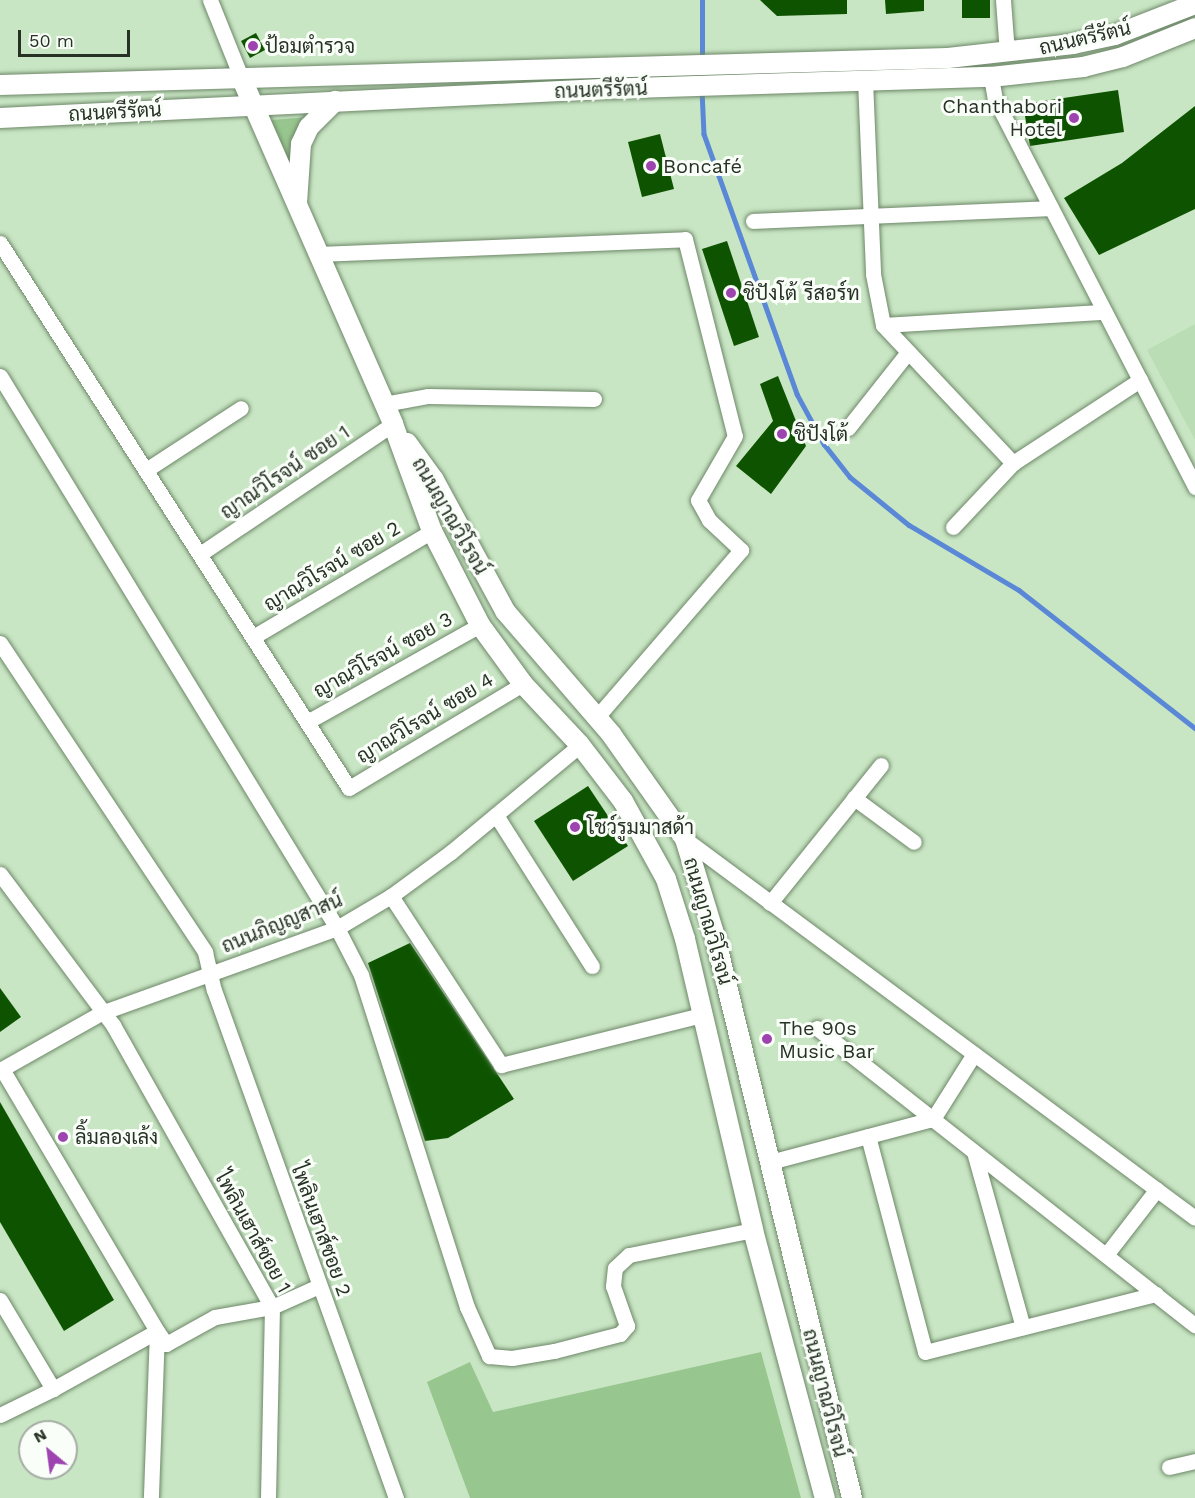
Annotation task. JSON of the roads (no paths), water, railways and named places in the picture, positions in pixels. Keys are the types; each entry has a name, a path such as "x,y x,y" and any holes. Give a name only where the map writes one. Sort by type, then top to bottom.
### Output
{"main road":[{"name":"ถนนตรีรัตน์","path":"0,85 654,67 1007,53 1115,35 1168,7 1195,4"},
{"name":"ถนนตรีรัตน์","path":"0,118 335,101 991,77 1083,67 1123,57 1195,28"},
{"name":"ถนนญาณวิโรจน์","path":"241,77 251,105 320,254 393,424 432,531 480,625 523,684 580,745 624,801 666,879 702,1015 753,1230 825,1498"},
{"path":"297,205 301,144 309,127 335,101"},
{"name":"ถนนญาณวิโรจน์","path":"393,424 434,480 504,611 596,717 685,839 714,933 852,1498"},
{"path":"580,745 596,717"}],"street":[{"path":"210,0 241,77"},
{"path":"1004,0 1007,53"},
{"path":"991,77 995,99 1195,487"},
{"path":"865,80 873,274 883,325 1012,463"},
{"path":"753,221 1051,208"},
{"path":"320,254 685,239 735,436 698,500 709,520 741,550 596,717"},
{"path":"0,243 307,722"},
{"path":"883,325 1105,312"},
{"path":"848,428 908,352"},
{"path":"0,376 337,928 364,984 467,1307 489,1356 512,1358 554,1351 620,1334 627,1326 613,1286 615,1268 629,1255 753,1230"},
{"path":"953,526 1012,463 1140,380"},
{"path":"384,404 428,396 594,399"},
{"path":"146,470 241,408"},
{"name":"ญาณวิโรจน์ ซอย 1","path":"200,554 393,424"},
{"name":"ญาณวิโรจน์ ซอย 2","path":"252,637 432,531"},
{"name":"ญาณวิโรจน์ ซอย 3","path":"307,722 480,625"},
{"name":"ไพลินเฮาส์ซอย 2","path":"0,643 205,952 210,974 319,1286 396,1498"},
{"name":"ญาณวิโรจน์ ซอย 4","path":"307,722 349,788 523,684"},
{"name":"ถนนภิญญสาสน์","path":"1,1069 101,1013 337,928 391,896 496,815 580,745"},
{"path":"771,903 881,765"},
{"path":"854,798 914,842"},
{"path":"496,815 592,966"},
{"path":"685,839 1195,1218"},
{"name":"ไพลินเฮาส์ซอย 1","path":"0,874 101,1013 113,1025 272,1307 268,1498"},
{"path":"391,896 501,1065 702,1015"},
{"path":"817,1028 1195,1325"},
{"path":"770,1162 933,1119 974,1054"},
{"path":"1,1069 166,1344 215,1317 272,1307 319,1286"},
{"path":"868,1136 925,1352 1156,1294"},
{"path":"974,1152 1023,1327"},
{"path":"1106,1255 1157,1189"},
{"path":"0,1300 53,1389"},
{"path":"0,1415 53,1389 157,1331"},
{"path":"151,1498 157,1331"},
{"path":"1169,1467 1195,1461"}],"waterway":[{"path":"702,0 702,60"},
{"path":"702,90 704,134 797,394 824,444 850,477 909,525 1019,590 1195,728"}],"place":[{"name":"ป้อมตำรวจ","path":"253,46"},
{"name":"Chanthabori Hotel","path":"1074,118"},
{"name":"Boncafé","path":"651,166"},
{"name":"ชิปังโต้ รีสอร์ท","path":"731,293"},
{"name":"ชิปังโต้","path":"782,434"},
{"name":"โชว์รูมมาสด้า","path":"575,827"},
{"name":"The 90s Music Bar","path":"767,1039"},
{"name":"ลิ้มลองเล้ง","path":"63,1137"}]}
